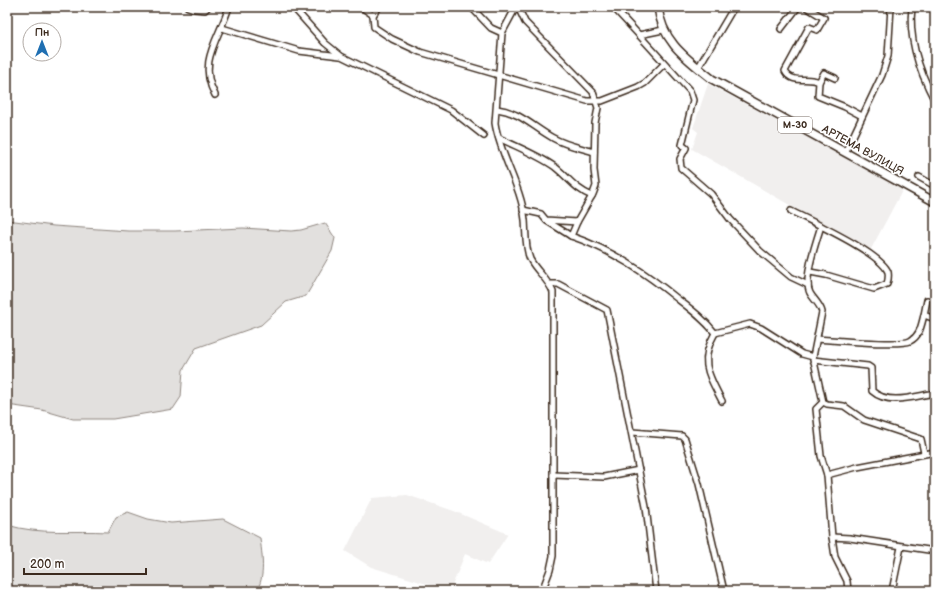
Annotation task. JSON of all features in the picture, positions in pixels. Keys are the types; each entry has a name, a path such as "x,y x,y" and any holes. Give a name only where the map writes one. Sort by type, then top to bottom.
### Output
{"highway":[{"path":"658,7 664,32"},
{"name":"АРТЕМА ВУЛИЦЯ","path":"664,32 698,68 712,78 769,111 846,151 935,202"}],"street":[{"path":"188,7 205,10 208,7"},
{"path":"215,95 207,78 207,67 229,7"},
{"path":"293,7 325,44 341,56 451,110 484,136"},
{"path":"361,7 373,15"},
{"path":"379,7 373,15 374,27 392,39 420,52 587,101 602,101 638,88 664,64"},
{"path":"471,7 491,28 502,34"},
{"path":"517,7 502,34 500,75 495,123 499,138 517,184 523,210 530,259 550,284 553,292 553,556 550,570 542,591"},
{"path":"517,7 525,22 593,92 598,108 595,123 594,152 596,186 571,236"},
{"path":"698,68 734,7"},
{"path":"781,29 798,7"},
{"path":"806,7 824,18 817,30 809,27 785,71 795,80 811,79 819,82"},
{"path":"846,151 882,76 888,56 891,7"},
{"path":"912,7 910,20 914,46 923,76 935,101"},
{"path":"617,8 664,64 690,91 693,100 682,145 686,148 680,159 681,168 711,194 730,219 760,251 791,277 808,285"},
{"path":"222,28 299,51 341,56"},
{"path":"639,35 664,32"},
{"path":"835,78 824,73 819,82 818,96 862,116"},
{"path":"497,108 518,114 534,127 554,139 594,152"},
{"path":"499,138 525,150 551,165 580,191 592,196"},
{"path":"919,177 935,186"},
{"path":"523,210 541,214 546,220 571,236 617,255 657,282 708,323 715,333"},
{"path":"791,211 866,251 887,271 889,278 887,284 881,288 874,289 826,275 810,272"},
{"path":"546,220 577,222"},
{"path":"821,226 808,285 811,294 820,305 822,312 813,358 823,402"},
{"path":"550,284 558,284 607,310 639,470 656,591"},
{"path":"816,339 861,342 908,342 919,335 927,300"},
{"path":"924,315 935,319"},
{"path":"722,401 709,375 707,349 715,333 750,324 761,328 802,354 813,358 868,366 871,368 872,391 883,399 892,400 935,393"},
{"path":"823,402 827,404 844,406 864,420 921,439 924,453"},
{"path":"823,402 816,409 821,456 827,475 835,557 847,581 848,591"},
{"path":"632,432 682,436 685,439 701,490 724,591"},
{"path":"827,475 924,453 935,452"},
{"path":"552,475 604,477 639,470"},
{"path":"832,537 850,538 935,552"},
{"path":"892,591 902,547"}],"shaded area":[{"path":"708,84 903,189 870,251 692,149 698,132 693,128"},
{"path":"7,220 54,226 128,231 175,231 243,228 291,231 301,230 325,223 335,238 332,251 306,296 286,302 261,325 196,348 183,370 181,397 173,409 113,419 73,419 42,410 7,405"},
{"path":"407,495 454,511 508,534 488,564 465,554 450,591 371,567 345,551 372,498"},
{"path":"128,512 148,519 171,523 223,519 260,538 262,573 259,586 256,591 7,591 7,525 44,531 108,532 116,517"}]}
